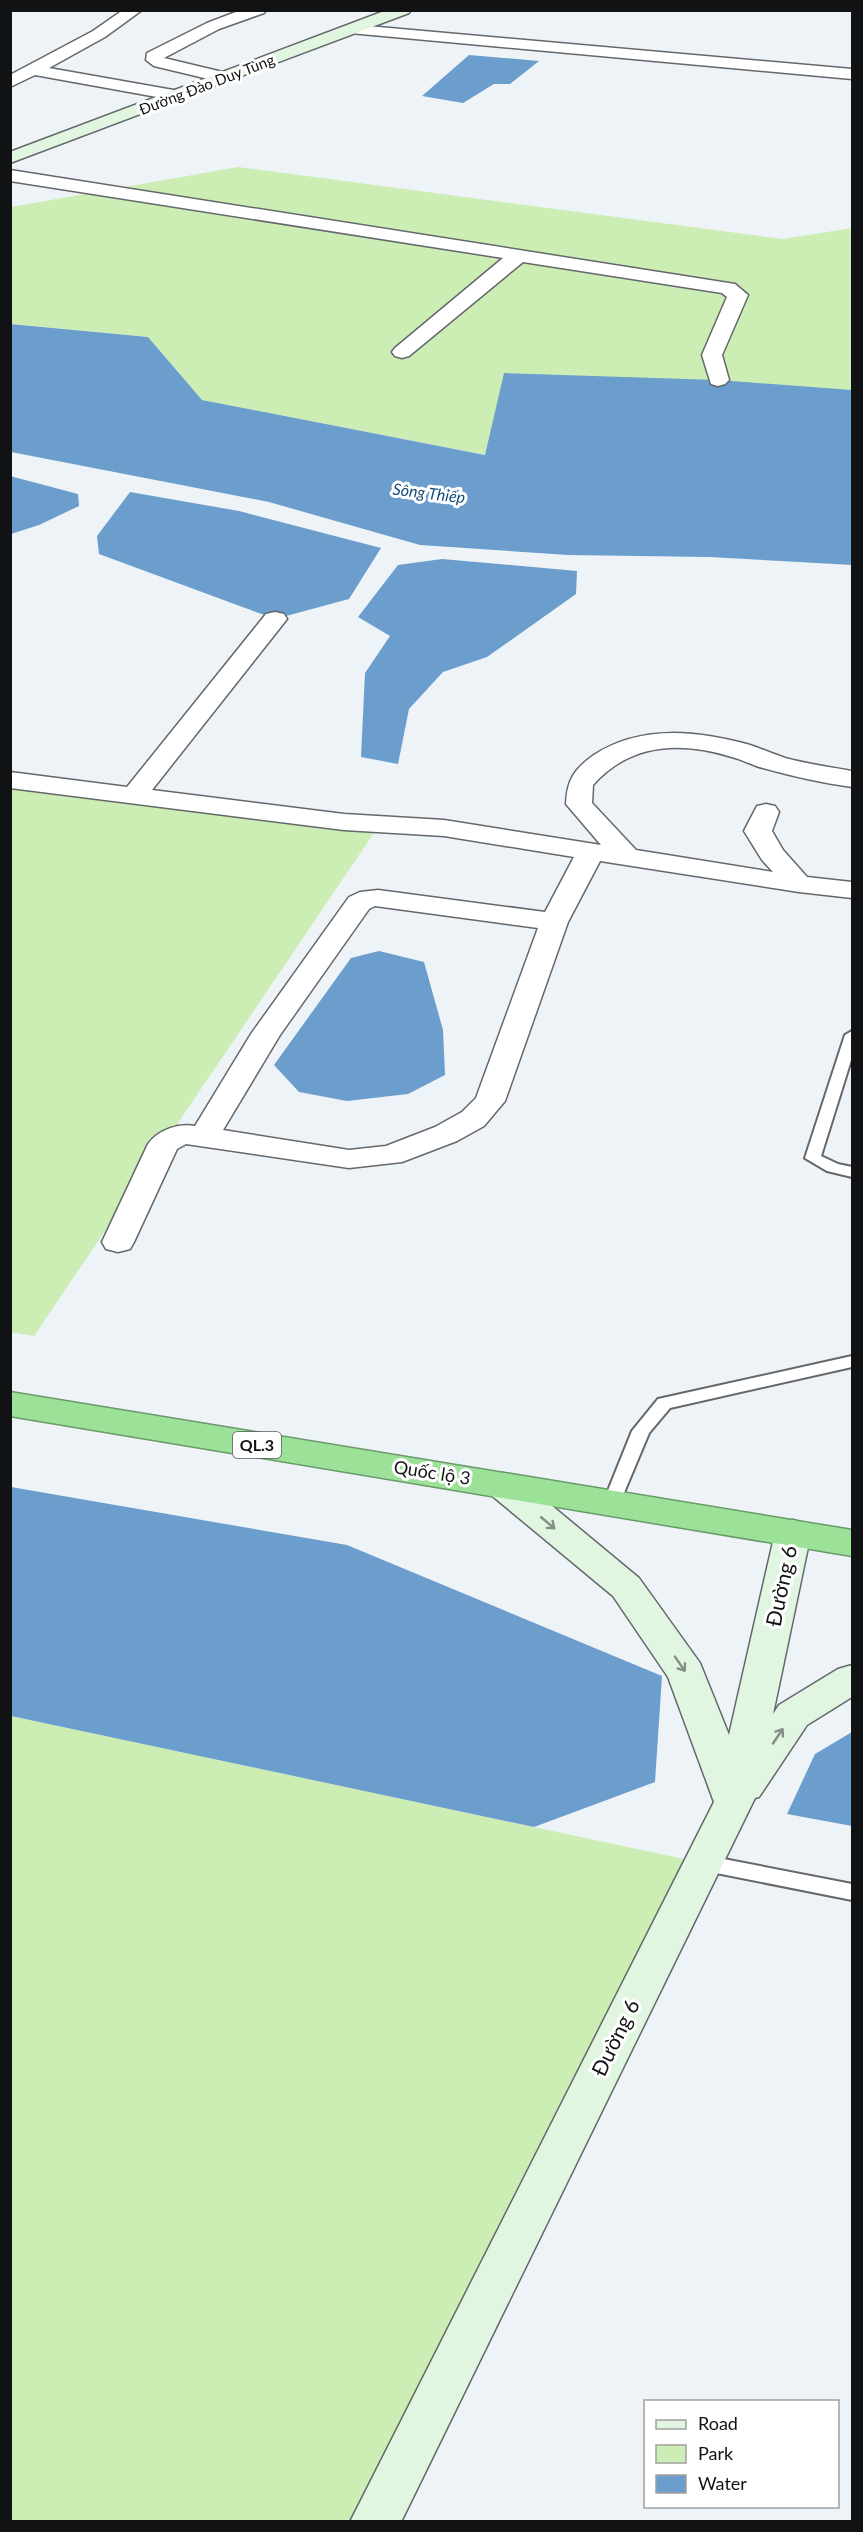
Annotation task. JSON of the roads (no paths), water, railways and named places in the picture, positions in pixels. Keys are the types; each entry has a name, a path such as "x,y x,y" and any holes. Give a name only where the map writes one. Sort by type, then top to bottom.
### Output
{"highway":[{"name":"Quốc lộ 3","path":"10,1404 852,1543"}],"main road":[{"name":"Đường Đào Duy Tùng","path":"10,158 356,30 403,10"},
{"path":"10,140 46,146"},
{"path":"503,1485 626,1587 686,1673 734,1802"},
{"name":"Đường 6","path":"375,2522 734,1802 793,1533"},
{"path":"734,1802 792,1715 852,1679"}],"street":[{"path":"10,82 99,34 134,10"},
{"path":"225,78 154,60 153,57 213,26 258,10"},
{"path":"356,30 852,74"},
{"path":"33,70 179,96"},
{"path":"10,176 517,257 728,288 738,295 712,355 718,380"},
{"path":"402,352 517,257"},
{"path":"134,795 275,619"},
{"path":"627,857 579,804 580,784 600,763 640,743 665,739 692,741 741,751 770,762 852,779"},
{"path":"10,780 344,822 444,828 799,884 852,890"},
{"path":"766,812 758,831 772,854 799,884"},
{"path":"118,1242 164,1144 177,1136 204,1136 350,1159 391,1155 420,1145 473,1119 490,1101 554,922 591,851"},
{"path":"204,1136 266,1034 359,903 370,898 378,898 554,922"}],"lane":[{"path":"852,1035 813,1158 832,1168 852,1172"},
{"path":"612,1503 641,1431 664,1403 852,1362"},
{"path":"703,1863 852,1892"}],"water":[{"path":"469,55 539,61 510,84 494,84 463,103 422,96"},
{"name":"Sông Thiếp","path":"10,324 148,337 202,400 485,455 504,373 718,380 852,390 852,565 709,557 568,555 420,545 269,502 11,452"},
{"path":"10,476 78,494 79,506 39,525 11,534"},
{"path":"130,492 239,511 381,548 349,599 275,619 99,554 97,536"},
{"path":"442,559 577,571 576,594 487,657 443,672 409,709 398,764 361,757 365,673 390,636 358,617 398,565"},
{"path":"379,951 424,962 443,1030 445,1075 408,1094 347,1101 299,1092 274,1065 351,958"},
{"path":"11,1487 347,1545 662,1676 655,1782 534,1827 11,1716"},
{"path":"852,1732 852,1826 787,1814 815,1754"}]}
